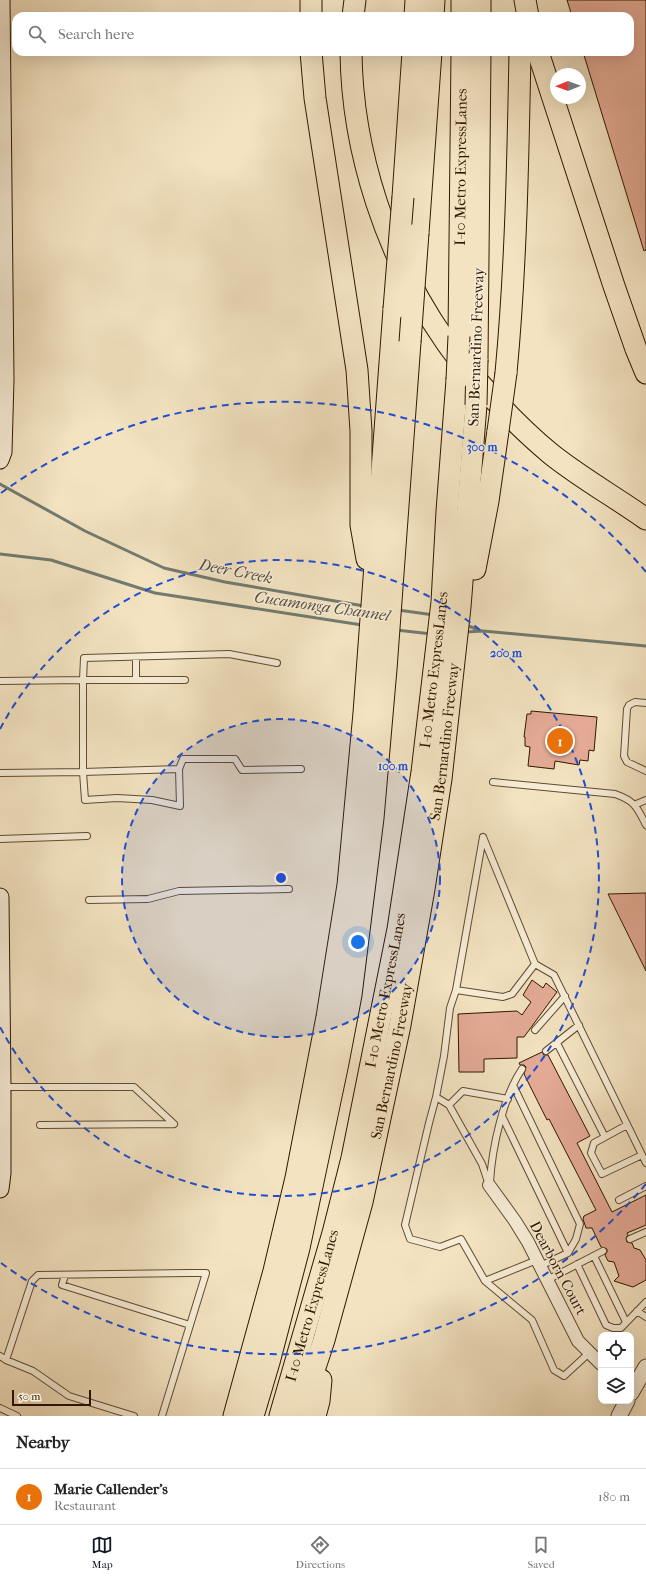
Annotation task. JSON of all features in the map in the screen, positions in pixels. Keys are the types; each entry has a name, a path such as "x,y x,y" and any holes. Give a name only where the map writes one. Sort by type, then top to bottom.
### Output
{"highway":[{"path":"311,0 311,12"},
{"path":"354,12 355,0"},
{"path":"415,12 416,0"},
{"path":"433,12 434,0"},
{"path":"462,0 462,12"},
{"path":"480,0 480,12"},
{"path":"521,0 521,12"},
{"path":"525,0 527,12"},
{"path":"311,56 315,98 357,370 361,431 361,525 381,595"},
{"path":"351,56 357,124 370,182 383,222 402,265 435,326 473,376 512,419 532,438 552,455 646,519"},
{"path":"234,1416 274,1272 296,1178 329,1010 348,885 354,826 378,642 394,309 413,56"},
{"path":"381,595 410,342 431,56"},
{"name":"I-10 Metro ExpressLanes","path":"458,605 447,511 459,336 462,56"},
{"name":"San Bernardino Freeway","path":"299,1416 324,1340 347,1261 362,1202 392,1063 422,897 440,785 476,406 478,360 480,56"},
{"path":"458,605 475,570 488,501 506,373 513,289 520,56"},
{"path":"539,56 614,286 646,373"},
{"name":"I-10 Metro ExpressLanes","path":"253,1416 271,1355 299,1248 337,1071 351,995 373,818 378,642"},
{"name":"I-10 Metro ExpressLanes","path":"280,1416 333,1233 352,1158 398,929 422,772 453,650"},
{"path":"315,1416 319,1401 324,1340"},
{"path":"224,1416 248,1366"}],"main road":[{"path":"0,460 3,452 6,379 2,200 1,0"},
{"path":"0,897 2,1173 0,1189"}],"street":[{"name":"Dearborn Court","path":"489,1185 515,1221 539,1263 578,1341 598,1361"},
{"path":"634,1384 646,1367"},
{"path":"619,1416 625,1404"}],"lane":[{"path":"277,663 229,654 84,658 85,800 116,798 152,800 180,806 179,769 183,759 235,759 242,770 301,769"},
{"path":"136,657 136,680"},
{"path":"0,681 185,680"},
{"path":"646,703 635,702 629,705 627,709 624,756 627,762 646,771"},
{"path":"0,773 179,769"},
{"path":"493,782 615,794 629,799 638,809 646,825"},
{"path":"634,805 646,800"},
{"path":"0,839 87,836"},
{"path":"589,1353 564,1376 554,1370 532,1320 485,1281 461,1239 440,1247 410,1240 405,1225 436,1097 444,1056 450,1008 456,990 483,837 535,964 554,975 646,1162"},
{"path":"89,900 148,900 179,892 289,889"},
{"path":"456,990 503,997 512,994 535,964"},
{"path":"535,1030 564,996"},
{"path":"546,1052 579,1025"},
{"path":"556,1043 605,1136"},
{"path":"489,1185 491,1160 502,1116 513,1085 522,1069"},
{"path":"485,1281 568,1253 576,1239 580,1224 513,1085"},
{"path":"1,1087 134,1086 174,1124 40,1124"},
{"path":"449,1105 463,1091 508,1099"},
{"path":"436,1097 449,1105 482,1164 489,1185"},
{"path":"502,1116 568,1253"},
{"path":"627,1125 594,1143 591,1153 602,1174 642,1155"},
{"path":"619,1200 646,1186"},
{"path":"630,1239 646,1232"},
{"path":"547,1280 603,1251"},
{"path":"594,1256 626,1322"},
{"path":"577,1264 606,1325 613,1328 620,1328 646,1302"},
{"path":"134,1416 69,1396 33,1371 2,1357 32,1281 38,1275 206,1273 162,1416"},
{"path":"65,1275 62,1285 190,1325"},
{"path":"637,1311 646,1317"},
{"path":"0,1408 17,1416"}],"building":[{"path":"567,0 646,0 646,250 644,251 584,56 634,56 634,12 571,12"},
{"path":"531,711 597,717 594,751 589,750 588,761 580,760 579,765 555,761 554,769 528,766 530,747 525,746 524,737 527,714 531,714"},
{"path":"646,893 646,971 608,894"},
{"path":"532,980 543,988 546,983 557,992 524,1037 517,1037 517,1058 484,1059 484,1072 459,1072 458,1014 517,1011 522,1015 531,1002 523,995"},
{"path":"542,1052 544,1055 548,1055 590,1136 577,1143 612,1212 646,1195 646,1225 627,1233 628,1235 626,1238 627,1242 632,1243 634,1248 640,1250 646,1260 646,1280 633,1287 614,1281 619,1276 614,1262 608,1261 605,1255 607,1249 601,1247 592,1228 586,1228 583,1219 584,1216 596,1210 524,1074 526,1067 524,1065 520,1065 519,1063"}],"waterway":[{"name":"Deer Creek","path":"0,484 85,531 164,568 225,582 364,606"},
{"name":"Cucamonga Channel","path":"0,554 51,560 155,593 362,625"},
{"name":"Deer Creek","path":"398,610 434,615"},
{"name":"Deer Creek","path":"466,625 481,631"},
{"name":"Cucamonga Channel","path":"396,630 432,634"},
{"name":"Cucamonga Channel","path":"465,632 483,631 646,646"}],"place":[{"name":"Marie Callender's","path":"560,741"}]}
